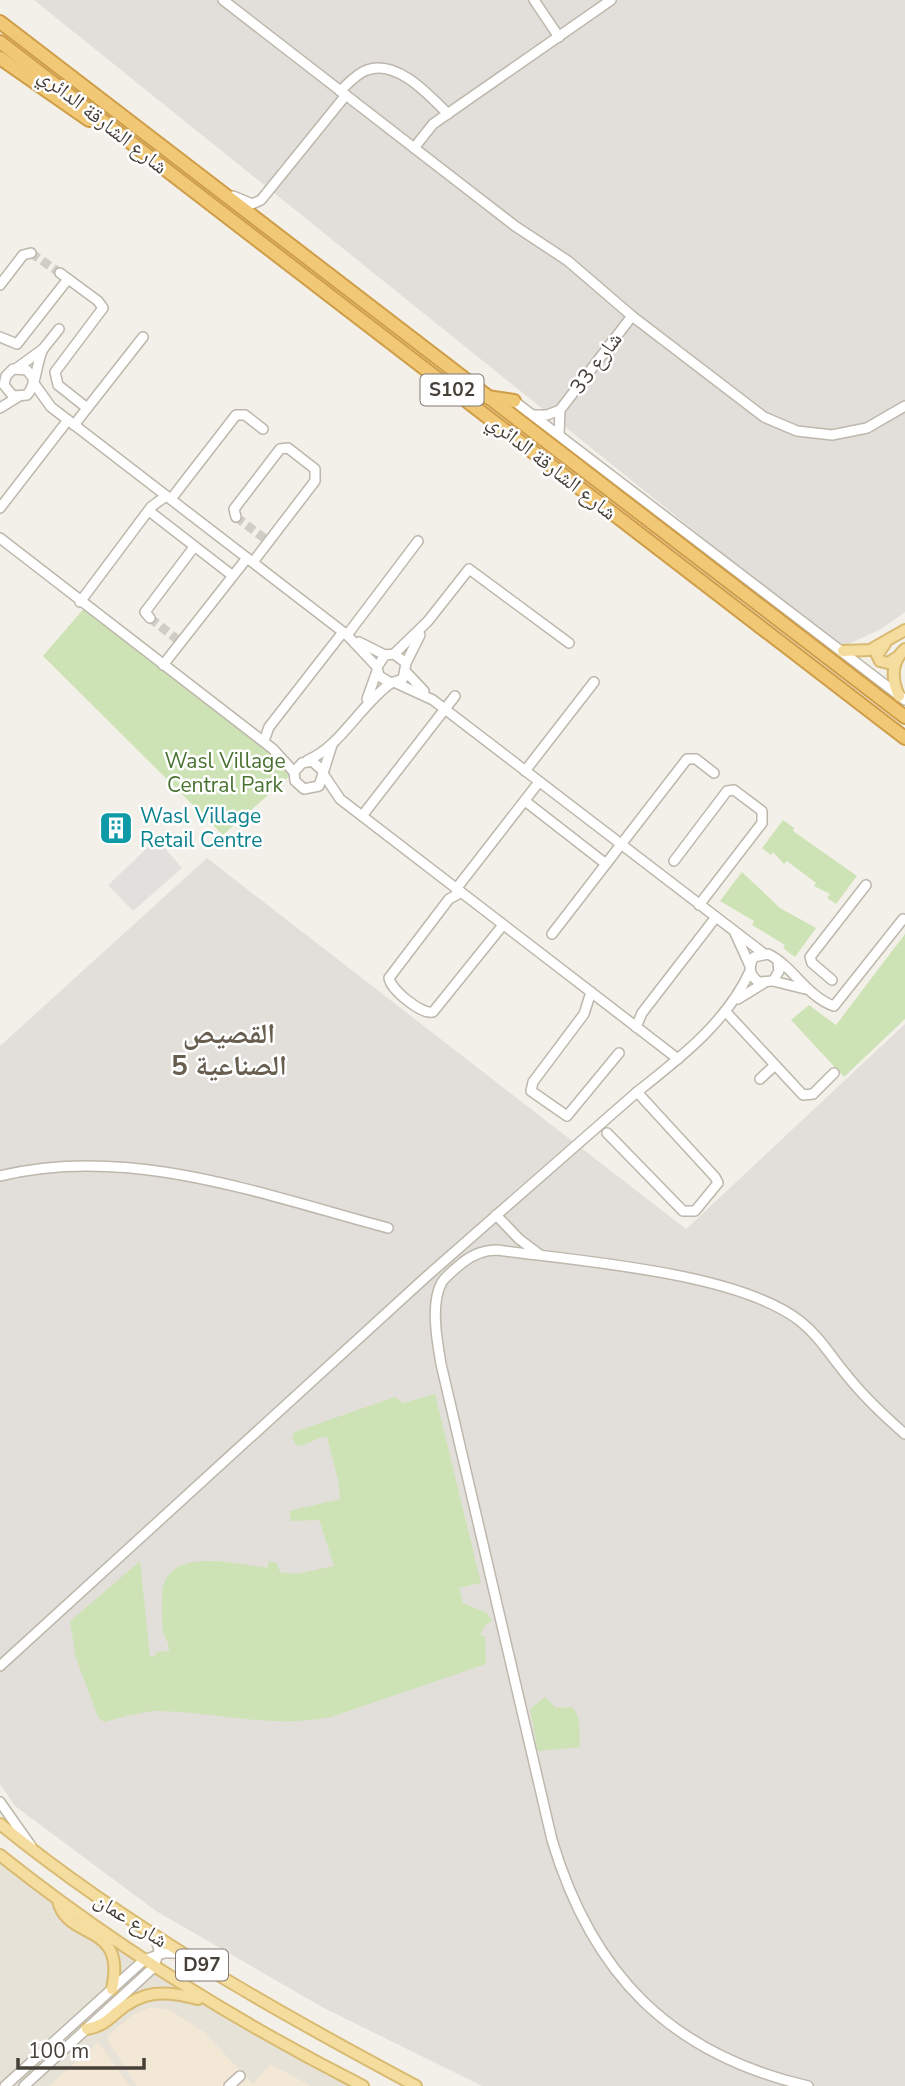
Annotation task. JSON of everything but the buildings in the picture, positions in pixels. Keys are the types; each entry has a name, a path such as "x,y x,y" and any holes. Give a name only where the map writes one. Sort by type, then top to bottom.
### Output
{"highway":[{"name":"شارع الشارقة الدائري","path":"0,22 905,717"},
{"name":"شارع الشارقة الدائري","path":"0,42 905,738"},
{"path":"0,58 79,114 146,155"},
{"path":"486,396 514,401"}],"main road":[{"path":"843,651 870,650 905,630"},
{"path":"887,642 878,651 878,658 888,663 905,649"},
{"path":"896,658 893,673 902,698"},
{"name":"شارع عمان","path":"0,1824 33,1851 181,1953 416,2086"},
{"name":"شارع عمان","path":"0,1854 154,1967 209,2001 363,2086"},
{"path":"58,1899 65,1914 111,1951 116,1964 112,1989"},
{"path":"87,2029 101,2026 130,2001 149,1993 171,1992 209,2001"}],"street":[{"path":"223,0 515,226 568,261 632,316 764,417 797,431 832,435 855,432 877,423 905,406"},
{"path":"534,0 559,37"},
{"path":"414,148 427,130 448,114 611,0"},
{"path":"224,195 252,204 259,202 343,93 367,70 388,69 415,84 448,114"},
{"path":"0,285 23,255 31,253"},
{"path":"0,337 13,345 20,342 64,276 102,304 102,313 57,369 54,377 58,385 87,408"},
{"name":"شارع 33","path":"559,435 561,410 632,316"},
{"path":"0,401 3,380 15,368 43,349 60,328"},
{"path":"0,508 71,422 87,408 143,337"},
{"path":"0,408 30,391 43,349"},
{"path":"0,363 27,370 51,407"},
{"path":"3,380 9,393 51,407 345,633 377,669 382,680 433,700"},
{"path":"514,401 902,698"},
{"name":"شارع 33","path":"533,415 547,415 561,410"},
{"path":"80,602 149,510 169,498 236,415 245,415 264,429"},
{"path":"163,665 179,641 233,576 293,509 315,481 317,473 312,466 284,447 234,509 236,517"},
{"path":"149,510 233,576"},
{"path":"0,538 264,741 294,772 297,784 304,789 340,799"},
{"path":"264,741 270,727 418,541"},
{"path":"150,618 145,612 194,547"},
{"path":"294,772 304,762 332,745 361,709 393,683 406,667 428,621 466,570 472,570 569,643"},
{"path":"361,709 377,669 428,621"},
{"path":"345,633 390,654 406,667 444,710 763,954 772,956 809,991 831,1006 836,1005 903,919"},
{"path":"525,771 594,682"},
{"path":"362,816 455,696"},
{"path":"312,790 319,786 332,745"},
{"path":"273,749 304,762 317,763 340,799 659,1044 676,1061"},
{"path":"552,934 687,759 696,759 714,774"},
{"path":"503,925 433,1012 424,1012 392,986 390,978 539,782"},
{"path":"674,860 727,791 737,792 762,811 762,823 699,905"},
{"path":"525,801 606,864"},
{"path":"832,981 812,964 810,957 866,885"},
{"path":"636,1027 642,1013 716,917"},
{"path":"731,929 743,946 755,979 809,991"},
{"path":"728,1008 754,957 763,954"},
{"path":"0,1666 496,1215 636,1092 676,1061 728,1008 778,975 778,963"},
{"path":"591,992 584,1014 531,1085 531,1091 561,1114 570,1115 619,1054"},
{"path":"728,1008 775,1065 807,1097 834,1073"},
{"path":"760,1079 775,1065"},
{"path":"607,1133 683,1210 695,1210 715,1189 717,1180 636,1092"},
{"path":"0,1177 45,1168 138,1169 237,1188 388,1228"},
{"path":"496,1215 519,1240 547,1257"},
{"path":"808,2086 771,2077 733,2063 696,2043 663,2019 632,1990 604,1957 582,1920 564,1881 441,1364 437,1329 441,1285 474,1254 497,1250 673,1276 748,1294 776,1305 813,1332 863,1396 905,1434"},
{"path":"0,1802 33,1851"},
{"path":"24,2086 154,1967 158,1954 155,1936"},
{"path":"5,2086 144,1960 158,1954 181,1953"},
{"path":"229,2086 240,2077"}],"shaded area":[{"path":"34,0 905,0 905,612 881,629 840,648"},
{"path":"157,839 182,868 133,911 108,885"},
{"name":"القصيص الصناعية 5","path":"207,858 686,1229 905,1024 905,2086 482,2086 322,2007 156,1911 15,1806 0,1784 0,1046"},
{"path":"0,1847 144,1960 209,2001 372,2086 0,2086"},
{"path":"151,2007 170,2010 204,2032 253,2084 270,2064 311,2086 137,2086 108,2041 108,2035 134,2014"},
{"path":"98,2042 130,2086 49,2086"}],"green space":[{"name":"Wasl Village Central Park","path":"86,606 294,772 223,835 43,656"},
{"path":"783,820 794,828 793,831 857,876 836,904 827,898 830,894 814,886 816,883 787,861 784,864 773,852 771,855 762,848"},
{"path":"742,872 780,908 816,928 795,957 783,948 785,945 752,925 754,921 720,901"},
{"path":"905,934 905,1019 844,1077 791,1020 809,1005 836,1025"},
{"path":"435,1394 481,1583 459,1588 463,1603 487,1613 492,1621 485,1625 480,1635 485,1637 486,1664 331,1717 266,1721 158,1711 104,1722 98,1717 76,1658 70,1622 75,1617 140,1561 150,1656 154,1657 157,1652 169,1651 162,1627 165,1580 174,1570 187,1563 220,1561 267,1568 269,1561 277,1563 280,1572 296,1574 334,1566 319,1520 291,1521 289,1511 340,1499 327,1437 298,1446 292,1439 294,1432 395,1397 403,1403"},
{"path":"545,1697 556,1708 572,1707 575,1711 580,1747 538,1751 530,1709"}],"tunnel":[{"path":"31,253 60,273"},
{"path":"236,517 264,538"},
{"path":"150,618 178,640"}],"place":[{"name":"Wasl Village Retail Centre","path":"116,828"}],"district":[{"name":"القصيص الصناعية 5","path":"229,1050"}]}
